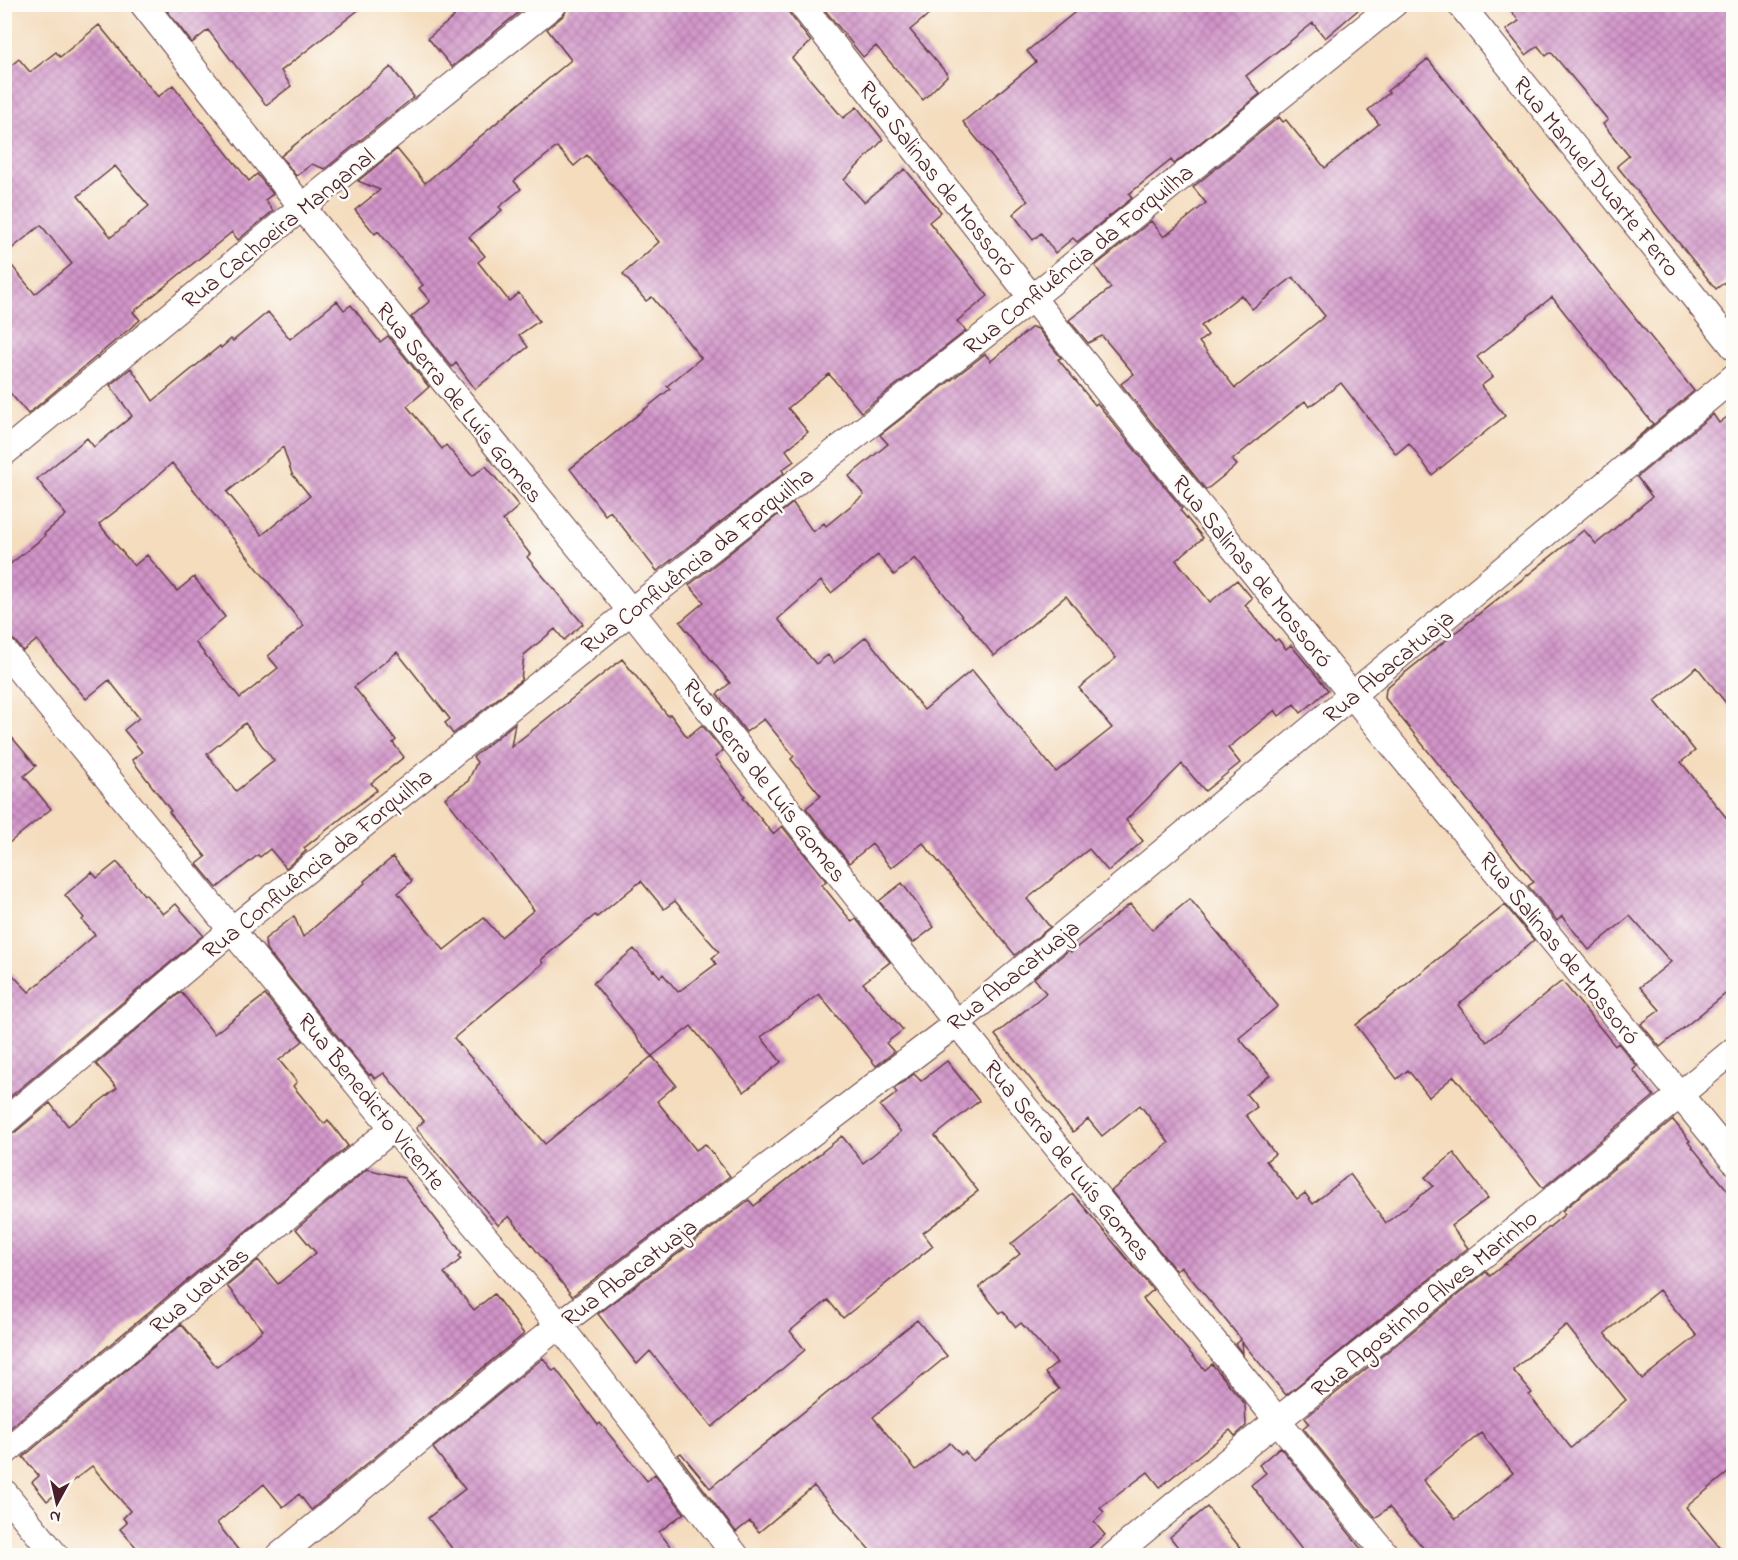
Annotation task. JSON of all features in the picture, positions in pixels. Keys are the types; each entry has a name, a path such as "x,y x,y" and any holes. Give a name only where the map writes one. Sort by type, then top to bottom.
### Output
{"street":[{"name":"Rua Serra de Luís Gomes","path":"143,4 302,207 631,611 957,1023 1387,1556"},
{"name":"Rua Cachoeira Manganal","path":"4,453 302,207 554,4"},
{"name":"Rua Salinas de Mossoró","path":"801,4 1032,298 1734,1161"},
{"name":"Rua Confluência da Forquilha","path":"4,1122 233,929 631,611 1032,298 1394,4"},
{"name":"Rua Manuel Duarte Ferro","path":"1460,4 1734,347"},
{"name":"Rua Abacatuaja","path":"279,1556 559,1325 957,1023 1734,377"},
{"name":"Rua Benedicto Vicente","path":"4,651 393,1128 559,1325 736,1556"},
{"name":"Rua Agostinho Alves Marinho","path":"1113,1556 1278,1419 1552,1200 1734,1050"},
{"name":"Rua Uautas","path":"4,1453 393,1128"},
{"path":"4,1492 56,1556"}],"building":[{"path":"162,4 366,4 281,71 291,86 266,105 208,30 192,43"},
{"path":"444,4 529,4 452,67 428,38 454,17"},
{"path":"569,4 786,4 789,13 811,42 792,58 843,118 857,107 883,140 844,180 864,202 905,169 941,212 929,222 988,296 957,321 966,331 861,412 829,374 788,408 808,432 786,450 794,461 782,470 784,473 657,571 610,511 605,515 570,469 670,389 667,386 701,358 652,297 646,301 623,274 659,242 587,155 574,166 557,147 514,181 521,189 499,207 502,210 469,237 485,256 478,262 509,301 519,293 539,321 519,335 528,347 475,389 456,363 452,367 411,317 430,301 419,288 423,285 378,231 375,234 355,210 380,190 358,181 397,149 425,183 571,60 547,29 564,15"},
{"path":"820,4 941,4 910,30 948,75 923,100 876,46 863,57"},
{"path":"1085,4 1365,4 1325,38 1313,23 1246,76 1260,94 1174,164 1171,160 1129,194 1132,198 1077,242 1073,238 1055,253 1041,233 1033,240 1013,214 1028,201 963,122 1036,62 1027,51"},
{"path":"1506,4 1734,4 1734,275 1716,289 1617,166 1629,156 1603,124 1608,120 1551,52 1546,56 1538,46 1526,55 1506,30 1519,21"},
{"path":"99,25 158,97 173,85 249,181 257,174 273,194 265,200 273,211 238,240 232,232 133,312 140,320 28,414 4,386 4,256 35,294 72,264 41,225 4,255 4,71 19,59 30,72 56,52 60,57","holes":["115,166 149,206 111,237 78,196"]},
{"path":"1428,59 1694,391 1618,454 1653,424 1552,297 1477,357 1493,377 1481,386 1505,416 1432,475 1409,443 1396,454 1341,383 1309,407 1305,401 1232,460 1237,465 1206,490 1121,384 1134,374 1102,336 1088,343 1069,320 1111,288 1095,266 1151,221 1164,237 1206,203 1193,187 1279,117 1283,122 1286,120 1325,168 1379,124 1368,110 1389,93 1387,91","holes":["1293,277 1325,316 1235,388 1199,342 1208,335 1201,326 1241,295 1252,309"]},
{"path":"391,67 414,97 325,169 312,164 296,176 281,156"},
{"path":"337,301 344,310 351,305 380,342 388,336 429,387 407,406 442,449 446,445 472,476 486,466 519,506 503,520 530,554 527,557 583,624 564,640 555,629 524,655 521,680 453,734 445,723 450,719 397,652 354,687 396,740 393,743 404,757 371,783 377,790 304,848 306,851 286,868 270,849 260,857 258,855 217,888 197,864 206,857 169,812 171,811 132,760 142,752 124,730 139,718 109,680 86,699 37,640 23,651 15,641 4,636 4,569 45,536 44,534 66,515 37,479 87,438 94,447 132,416 110,385 131,368 153,401 220,346 221,348 231,339 233,341 268,312 290,339","holes":["283,447 292,474 310,496 262,535 227,492","172,463 304,626 268,656 278,668 240,698 195,642 225,617 194,577 177,591 147,555 134,566 99,524","245,723 274,761 236,791 207,754"]},
{"path":"1032,327 1038,329 1061,358 1058,359 1095,405 1097,403 1182,508 1180,510 1203,538 1176,560 1210,602 1237,580 1252,598 1245,605 1275,641 1278,639 1286,649 1291,645 1328,690 1301,713 1294,704 1279,716 1275,710 1228,748 1240,763 1205,791 1182,764 1126,820 1143,841 1108,871 1089,849 1027,899 1050,927 1015,955 923,843 891,868 872,844 849,863 806,808 821,796 791,759 794,756 764,719 746,732 717,694 730,683 680,622 704,602 689,585 793,503 813,532 824,523 826,526 864,495 849,476 888,444 880,435 985,354 991,361","holes":["878,555 894,575 915,558 994,656 1066,596 1116,658 1079,688 1112,728 1056,772 972,670 924,710 866,637 834,663 828,655 816,664 778,619 821,581 831,593"]},
{"path":"1734,412 1734,713 1697,667 1655,701 1695,751 1681,762 1734,827 1734,987 1660,1047 1641,1024 1660,1010 1640,987 1671,962 1630,916 1589,950 1562,916 1557,921 1528,886 1534,882 1385,698 1386,688 1584,530 1596,544 1652,497 1637,477 1713,414 1719,423"},
{"path":"622,659 687,737 702,725 723,751 715,757 745,796 743,797 773,834 782,826 826,881 822,885 852,922 856,919 890,962 863,983 903,1030 886,1043 894,1052 876,1066 819,994 761,1037 781,1062 744,1092 691,1026 652,1056 676,1085 657,1101 696,1150 705,1144 730,1176 572,1296 509,1216 498,1225 416,1128 424,1121 384,1073 375,1079 371,1074 369,1075 266,949 265,939 294,916 303,937 393,857 412,881 398,893 444,950 484,918 501,937 534,910 445,798 468,781 477,762 473,757 515,723 511,747","holes":["641,881 664,909 675,901 719,952 712,958 716,964 678,992 663,974 660,977 653,971 634,949 593,983 652,1056 545,1144 454,1038 543,963 541,960 595,915 597,917"]},
{"path":"4,728 36,766 24,776 51,809 4,847"},
{"path":"117,862 163,914 176,904 203,935 4,1102 4,966 29,992 95,935 65,895 92,872 97,878"},
{"path":"902,883 934,927 913,943 879,901"},
{"path":"1190,899 1278,1006 1239,1038 1270,1075 1246,1094 1257,1107 1246,1115 1275,1154 1266,1161 1297,1199 1305,1193 1313,1204 1350,1174 1386,1223 1433,1186 1425,1177 1454,1153 1488,1198 1451,1226 1468,1248 1286,1395 1242,1342 1243,1354 1235,1344 1241,1339 1181,1266 1176,1271 1111,1191 1169,1143 1140,1105 1102,1136 1088,1119 1073,1132 995,1035 1046,993 1034,978 1069,950 1071,952 1130,904 1152,930"},
{"path":"1505,905 1534,940 1458,1005 1487,1042 1562,981 1615,1046 1618,1043 1637,1066 1633,1070 1654,1096 1543,1188 1454,1076 1429,1097 1408,1070 1397,1079 1356,1025"},
{"path":"181,992 214,1034 265,995 303,1041 279,1060 297,1082 293,1086 324,1124 328,1120 348,1146 4,1433 4,1137 14,1133 50,1103 68,1126 117,1088 96,1064"},
{"path":"947,1061 979,1101 935,1136 978,1191 923,1233 933,1246 843,1318 828,1300 790,1331 805,1350 712,1427 650,1351 637,1364 598,1314 749,1200 754,1206 842,1136 863,1163 901,1132 880,1106 897,1093 894,1089 914,1074 921,1081"},
{"path":"1673,1120 1734,1198 1734,1468 1686,1507 1727,1556 1430,1556 1389,1507 1376,1518 1303,1428 1309,1423 1305,1418 1486,1272 1490,1276 1565,1214 1562,1211","holes":["1659,1290 1697,1336 1642,1379 1605,1333","1566,1325 1626,1400 1571,1448 1529,1395 1532,1393 1513,1370","1481,1433 1513,1473 1456,1519 1423,1480"]},
{"path":"367,1169 404,1178 462,1253 459,1256 461,1259 444,1273 474,1310 494,1294 524,1334 311,1510 299,1494 283,1507 264,1484 217,1523 243,1556 144,1556 120,1529 127,1523 123,1518 130,1511 92,1466 47,1501 32,1482 39,1476 23,1457 181,1324 217,1367 263,1330 227,1286 258,1260 278,1284 316,1253 296,1229"},
{"path":"1073,1194 1153,1290 1143,1299 1205,1370 1212,1364 1245,1404 1246,1426 1235,1436 1230,1430 1160,1487 1148,1472 1100,1508 1104,1512 1094,1522 1105,1535 1080,1556 875,1556 814,1486 759,1532 750,1521 736,1532 678,1455 681,1453 710,1488 917,1320 947,1356 873,1417 916,1470 950,1443 961,1455 965,1452 973,1461 1059,1389 1045,1373 1057,1363 1021,1323 1016,1327 1003,1311 1000,1313 979,1287 1020,1254 1011,1244"},
{"path":"543,1358 553,1371 556,1369 598,1425 600,1423 647,1481 655,1474 684,1513 659,1532 678,1556 458,1556 428,1518 465,1489 433,1448"},
{"path":"1280,1447 1366,1556 1307,1556 1251,1485 1266,1473 1259,1465"},
{"path":"1207,1507 1247,1556 1185,1556 1170,1537"}]}
